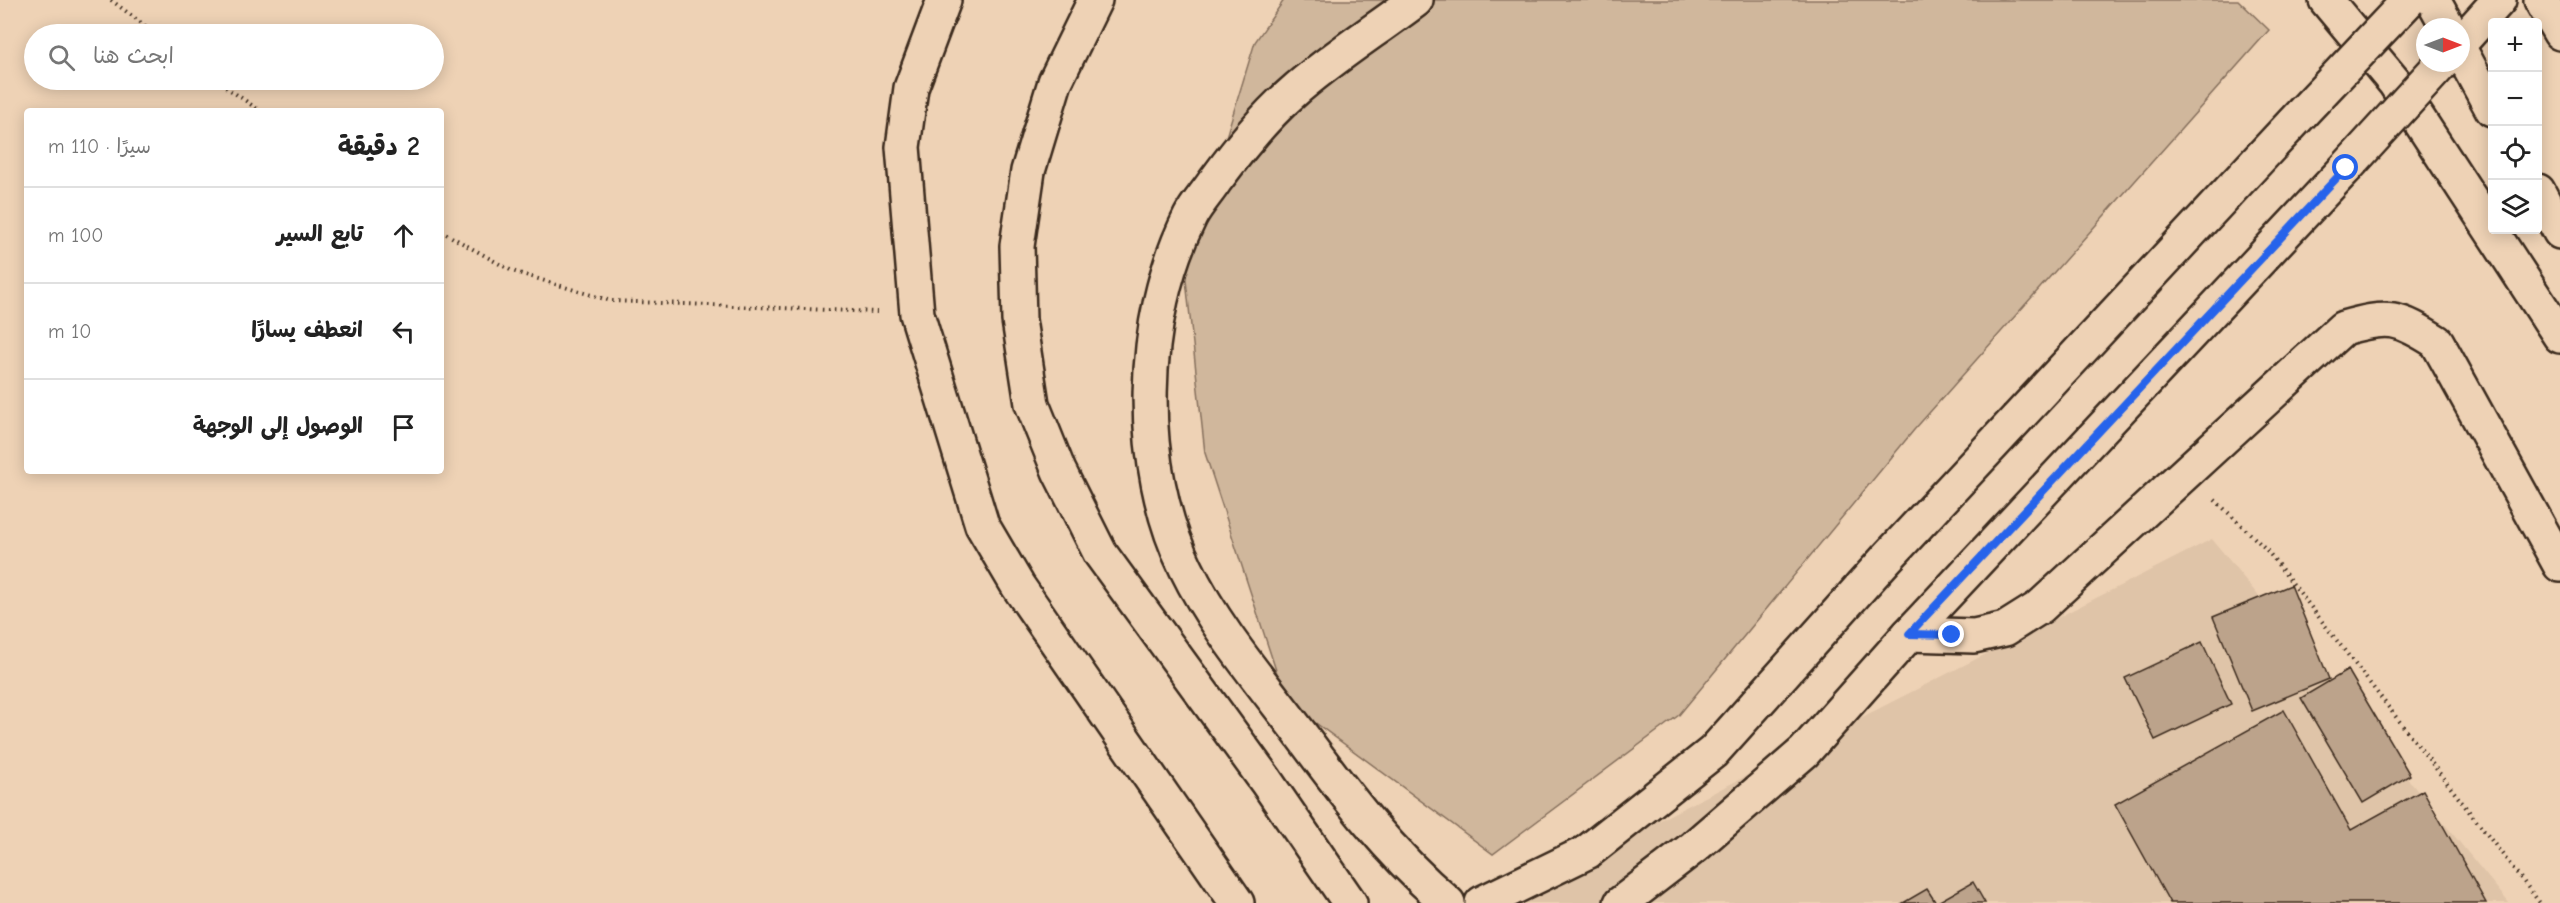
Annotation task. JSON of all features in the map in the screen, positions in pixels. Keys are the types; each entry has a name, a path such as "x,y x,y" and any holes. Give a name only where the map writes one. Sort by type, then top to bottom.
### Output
{"main road":[{"path":"944,0 910,88 903,147 917,314 982,525 1018,586 1237,903"},
{"path":"1095,0 1055,82 1028,171 1017,246 1019,320 1032,404 1059,471 1100,553 1266,781 1350,903"},
{"path":"1416,0 1291,93 1237,152 1190,216 1171,266 1158,317 1150,380 1151,422 1152,444 1163,507 1185,566 1215,622 1363,818 1419,878 1448,903"},
{"path":"2326,0 2395,83 2560,336"},
{"path":"1482,903 1587,852 1713,752 1886,559 2409,0"},
{"path":"2433,0 2443,18"},
{"path":"2470,32 2499,0"},
{"path":"2541,0 2560,33"},
{"path":"2470,68 2488,100"},
{"path":"1621,903 1694,847 1804,752 1909,634 2434,72"},
{"path":"2542,198 2560,232"},
{"path":"1909,634 1974,636 2005,629 2040,607 2343,328 2371,320 2406,322 2437,342 2560,565"}],"path":[{"path":"111,0 143,24"},
{"path":"230,90 256,108"},
{"path":"444,233 512,271 611,301 917,314"},
{"path":"2186,473 2266,549 2540,903"}],"shaded area":[{"path":"1284,0 2238,0 2269,30 1914,430 1679,715 1493,854 1286,701 1205,453 1185,271 1255,42"},
{"path":"2212,539 2509,903 1497,903"}],"building":[{"path":"2291,585 2329,679 2252,711 2213,617"},
{"path":"2202,642 2231,704 2155,740 2125,678"},
{"path":"2348,670 2410,775 2363,803 2301,698"},
{"path":"2284,710 2351,830 2423,790 2486,903 2170,903 2115,804"},
{"path":"1973,882 1985,903 1936,903"},
{"path":"1927,889 1936,903 1903,903"}],"route":[{"path":"1952,635 1909,634 2346,168"}]}
